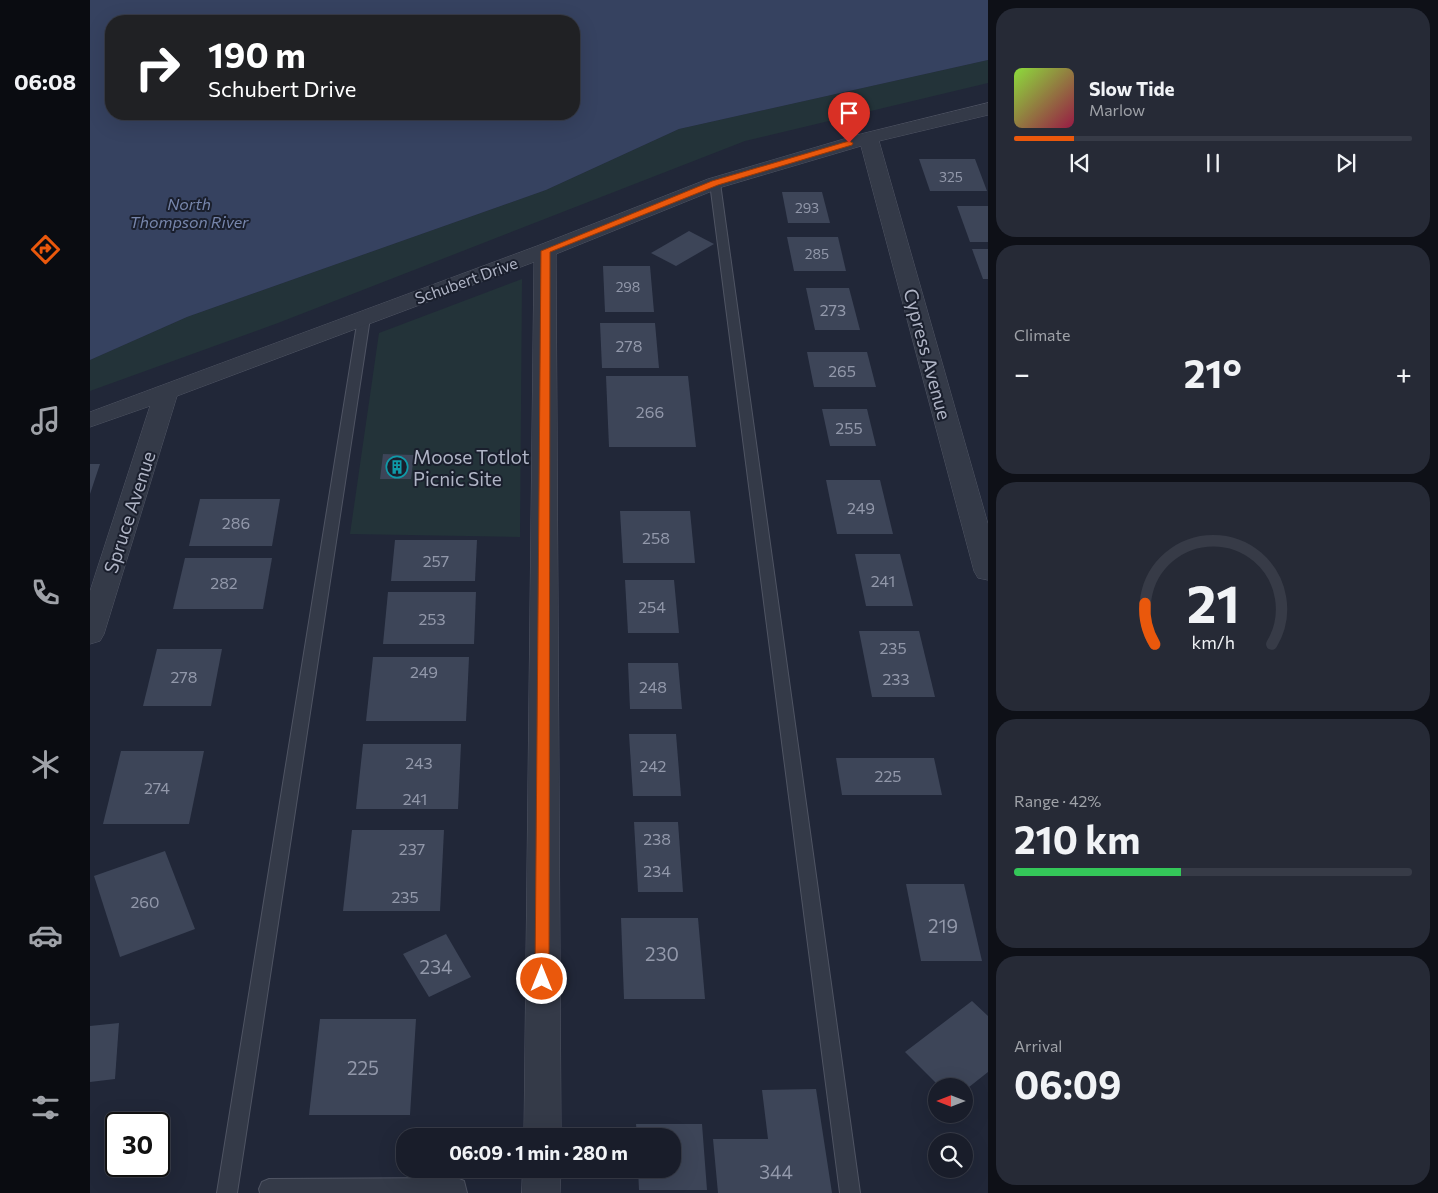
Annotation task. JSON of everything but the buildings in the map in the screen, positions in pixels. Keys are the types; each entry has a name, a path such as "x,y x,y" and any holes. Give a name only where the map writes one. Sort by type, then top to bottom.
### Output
{"street":[{"name":"Schubert Drive","path":"90,420 545,251 715,183 868,138 988,109"},
{"path":"966,114 988,118"},
{"name":"Cypress Avenue","path":"868,138 988,571"},
{"path":"542,1128 545,251"},
{"name":"Spruce Avenue","path":"90,634 167,391"},
{"path":"542,1178 542,1193"}],"lane":[{"path":"715,183 850,1193"},
{"path":"227,1193 364,318"},
{"path":"269,1189 457,1188 457,1193"}],"shaded area":[{"path":"988,60 988,83 745,141 278,323 90,391 90,360 187,317 546,190 679,129"},
{"path":"522,279 520,537 350,534 379,333"}],"water":[{"name":"North Thompson River","path":"90,0 988,0 988,60 679,129 546,190 187,317 90,360"}],"place":[{"name":"Moose Totlot Picnic Site","path":"397,467"}],"route":[{"path":"542,979 545,251 715,183 849,143"}]}
